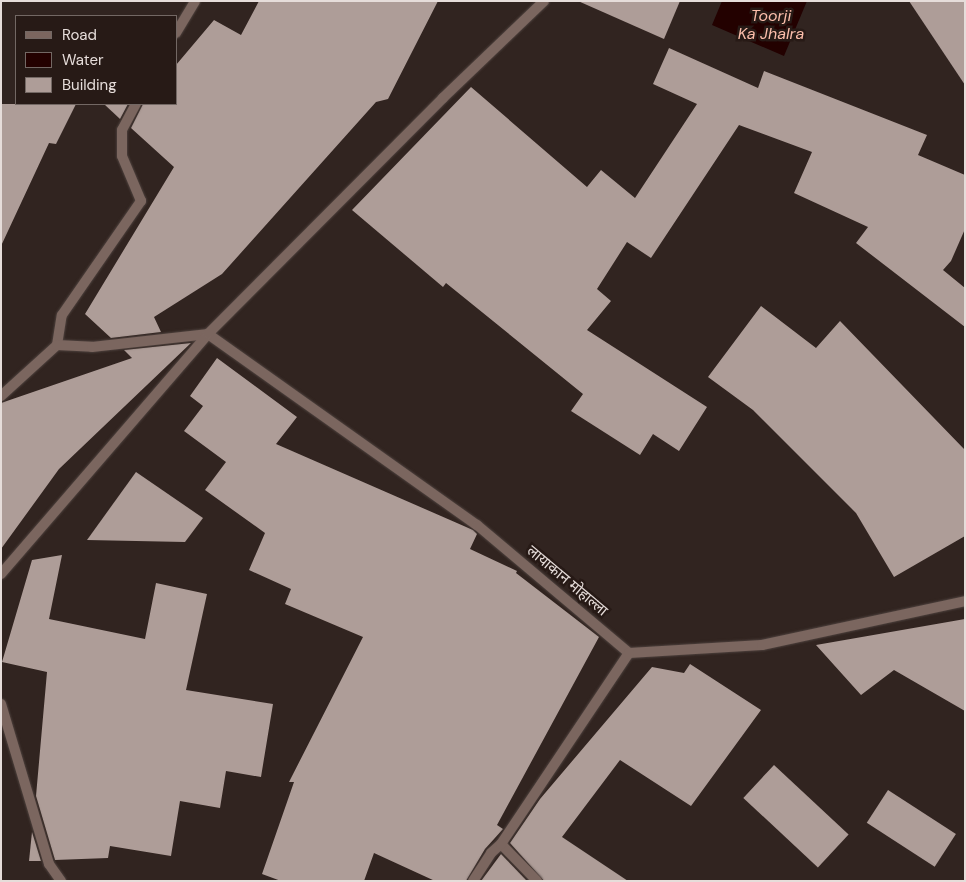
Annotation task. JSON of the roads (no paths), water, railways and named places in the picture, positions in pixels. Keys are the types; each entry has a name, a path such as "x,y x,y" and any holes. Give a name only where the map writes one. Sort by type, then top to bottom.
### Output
{"street":[{"path":"178,30 194,2 182,1"},
{"path":"1,574 208,334 443,98 544,1"},
{"path":"1,396 57,345 62,315 141,201 122,156 122,130 135,105"},
{"path":"57,345 92,348 208,334"},
{"name":"लायाकान मोहाल्ला","path":"208,334 477,525 629,653"},
{"path":"473,881 491,853 501,844 629,653 762,645 965,601"},
{"path":"1,704 49,864 61,881"},
{"path":"501,844 537,881"}],"water":[{"name":"Toorji Ka Jhalra","path":"722,1 807,1 784,56 712,25"}]}
